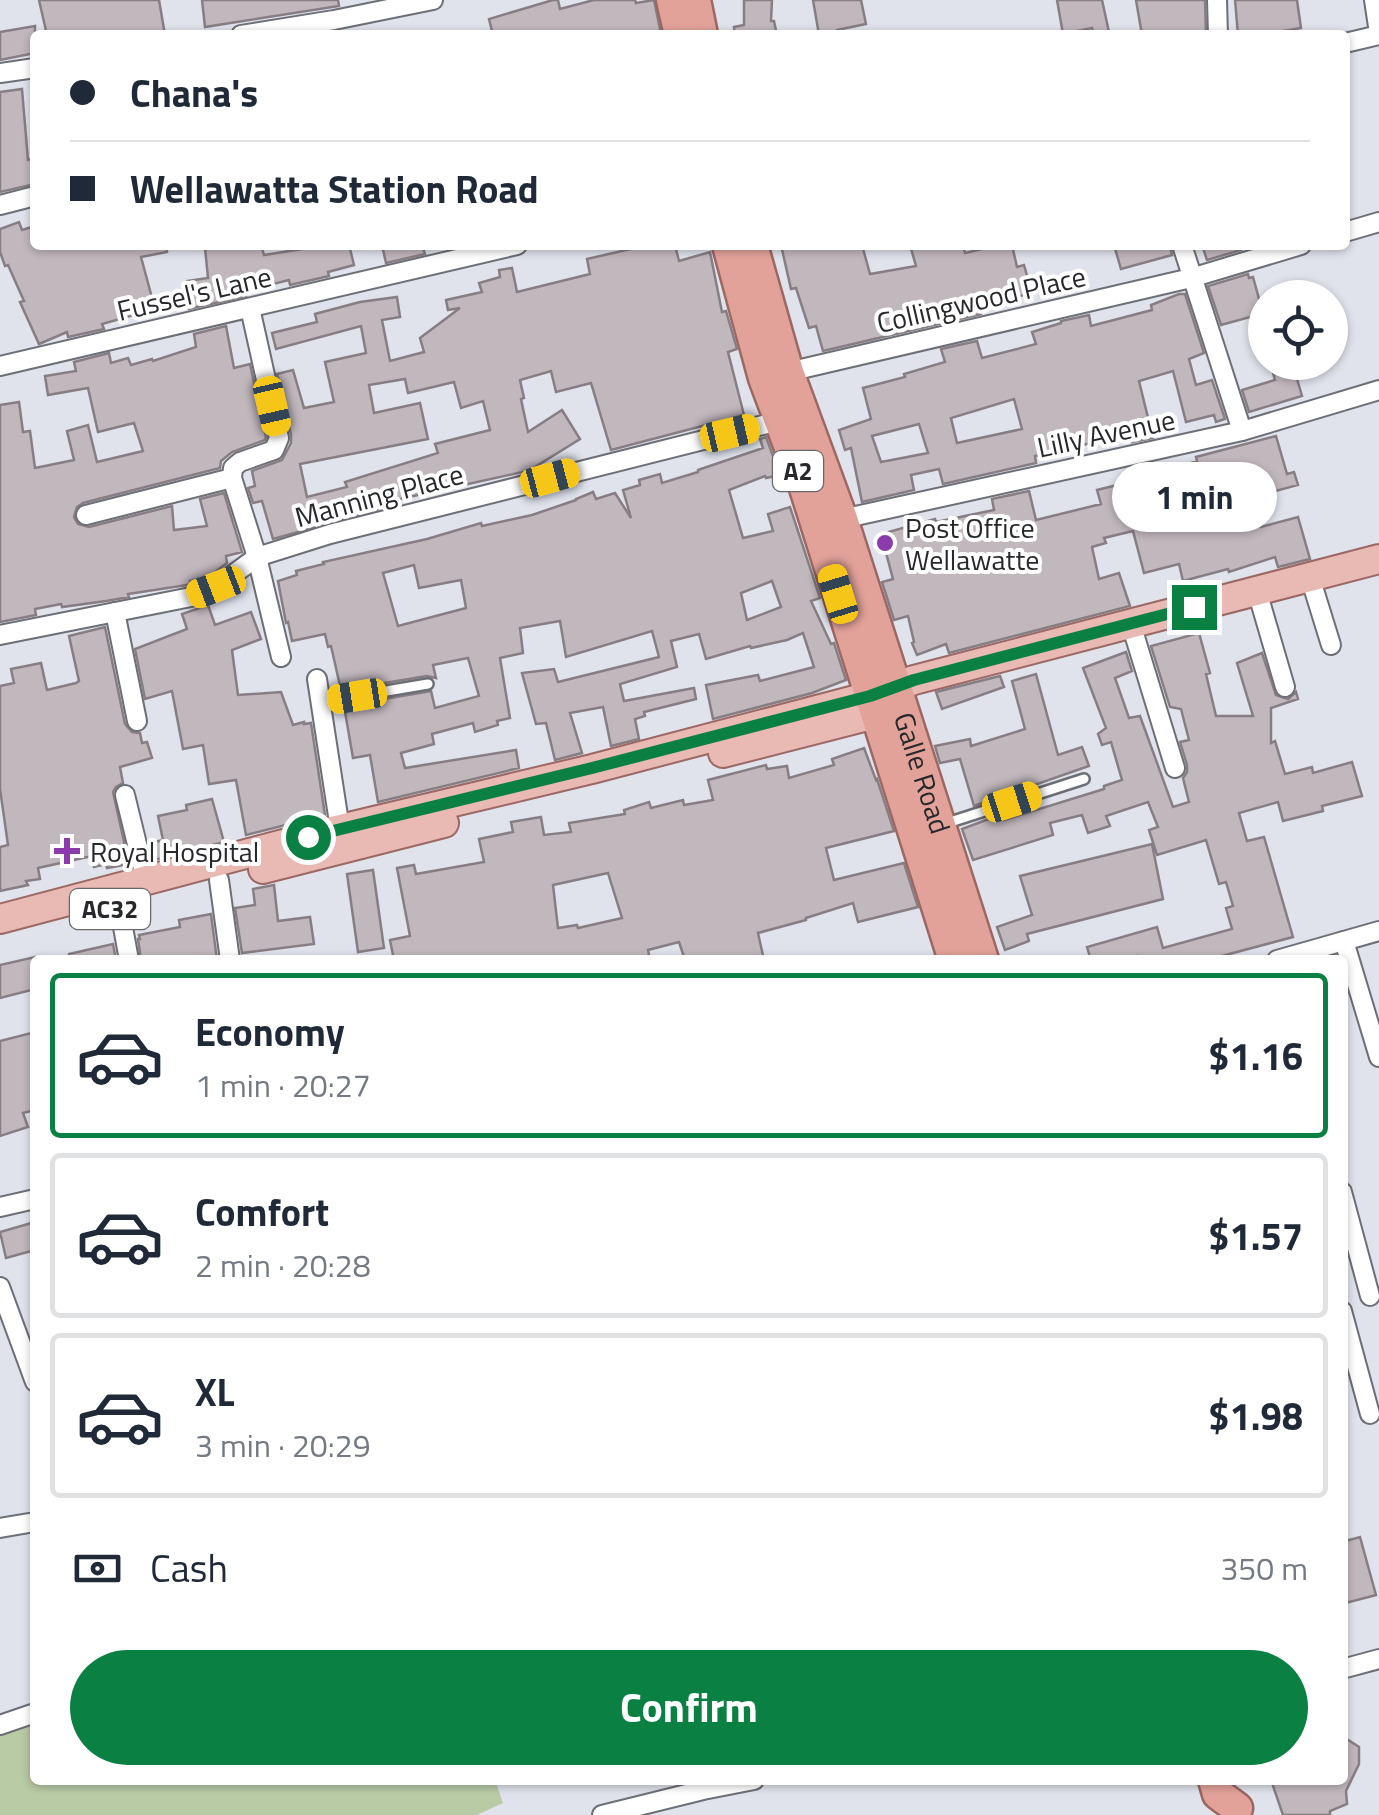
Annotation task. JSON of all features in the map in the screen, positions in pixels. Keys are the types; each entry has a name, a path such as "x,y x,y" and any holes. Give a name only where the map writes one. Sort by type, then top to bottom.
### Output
{"highway":[{"path":"672,0 679,30"},
{"path":"694,0 701,30"},
{"name":"Galle Road","path":"729,250 779,421 886,701 941,825 981,955"},
{"name":"Galle Road","path":"753,250 788,372 842,519 953,955"},
{"path":"1215,1785 1218,1794 1232,1804"}],"main road":[{"path":"886,701 914,680 1379,559"},
{"name":"AC32","path":"0,937 118,897 146,881 340,829 886,701"},
{"name":"AC32","path":"0,919 219,880 886,701"}],"street":[{"path":"273,30 433,0"},
{"path":"1217,0 1218,30"},
{"path":"1350,42 1379,34 1374,0"},
{"path":"0,73 30,69"},
{"path":"0,206 30,197"},
{"path":"1350,231 1379,222"},
{"name":"Fussel's Lane","path":"0,366 496,250"},
{"path":"1183,250 1242,431"},
{"name":"Collingwood Place","path":"788,372 1191,278 1284,250"},
{"path":"250,308 279,438 274,450 240,462 233,468 232,478 258,557 281,657"},
{"name":"Lilly Avenue","path":"842,519 1242,431 1379,390"},
{"name":"Manning Place","path":"0,635 191,596 216,587 258,557 330,534 779,421"},
{"path":"86,515 232,478"},
{"path":"1310,577 1330,645"},
{"path":"1257,591 1285,688"},
{"path":"115,612 137,721"},
{"path":"1131,624 1175,768"},
{"path":"317,680 340,829"},
{"path":"126,795 146,881"},
{"path":"219,880 229,955"},
{"path":"118,897 128,955"},
{"path":"1295,955 1379,931"},
{"path":"1344,941 1379,1057"},
{"path":"0,1208 30,1200"},
{"path":"1348,1211 1374,1295 1348,1302"},
{"path":"0,1287 30,1368"},
{"path":"1348,1334 1370,1414"},
{"path":"0,1528 30,1523"},
{"path":"1348,1667 1379,1659"},
{"path":"0,1724 30,1715"},
{"path":"602,1815 702,1785"}],"lane":[{"path":"321,702 428,684"},
{"path":"941,825 1084,779"}],"green space":[{"path":"30,1718 30,1785 497,1785 503,1803 477,1815 0,1815 0,1728"}],"building":[{"path":"39,0 159,0 164,30 46,30"},
{"path":"202,0 338,0 339,6 205,27"},
{"path":"553,0 558,0 560,9 594,0 654,0 660,30 492,30 489,19"},
{"path":"744,0 772,0 771,21 776,30 734,30 744,25"},
{"path":"813,0 861,0 866,24 818,30"},
{"path":"1057,0 1102,0 1109,30 1062,30"},
{"path":"1136,0 1205,0 1206,30 1141,30"},
{"path":"1235,0 1297,0 1301,28 1238,30"},
{"path":"35,26 35,30 30,30 30,54 0,60 0,32"},
{"path":"22,89 30,185 0,192 0,92"},
{"path":"19,222 22,230 30,228 30,250 167,250 141,257 155,309 102,324 104,329 68,337 67,332 39,344 0,252 0,229"},
{"path":"205,250 262,250 264,255 296,250 350,250 354,265 328,272 329,276 290,285 289,280 245,291 246,296 189,309 187,281 208,278"},
{"path":"383,250 424,250 425,254 386,263"},
{"path":"626,250 676,250 679,261 710,252 722,312 726,311 737,349 728,352 744,415 611,450 591,383 556,392 551,371 520,380 528,432 562,410 580,439 536,469 382,503 384,508 273,539 262,501 253,503 248,488 255,486 252,471 282,460 291,443 277,374 293,370 304,408 334,402 325,362 366,353 361,326 276,349 272,333 317,322 315,314 397,297 400,317 382,320 390,361 424,352 420,338 460,308 448,310 446,300 482,292 479,283 500,277 499,270 512,268 517,292 590,274 587,259","holes":["405,379 408,393 454,382 461,408 483,401 490,430 435,444 438,453 345,482 347,487 307,497 300,464 428,439 420,403 374,413 369,385"]},
{"path":"782,250 863,250 870,274 916,266 911,250 1013,250 1017,267 1024,265 1032,293 979,306 981,314 823,351 816,326 809,328 796,288 791,289"},
{"path":"1115,250 1171,250 1172,255 1121,269"},
{"path":"1204,250 1241,250 1207,260"},
{"path":"1248,274 1253,277 1248,280 1248,318 1221,325 1208,286"},
{"path":"1185,294 1204,353 1189,359 1196,385 1212,380 1225,419 1216,422 1214,415 1186,422 1173,371 1139,381 1153,438 1132,442 1130,434 1035,456 1036,463 943,484 939,469 911,475 914,490 862,502 851,448 845,450 839,430 871,419 863,388 945,362 941,349 977,341 982,358 1036,344 1032,332 1061,321 1089,315 1091,326 1152,310 1151,305","holes":["1014,399 1022,429 957,443 951,418","919,424 928,453 881,462 872,436"]},
{"path":"226,326 234,368 250,364 265,440 232,452 221,461 220,468 83,503 74,517 78,524 89,527 172,506 174,530 207,526 200,499 224,493 242,552 226,556 227,563 210,576 187,585 106,601 35,609 36,615 0,622 0,405 19,402 23,432 30,431 35,468 74,460 67,431 88,425 97,462 143,451 134,423 98,432 88,388 48,395 45,376 76,371 74,362 109,353 111,363 128,358 131,365 153,361 196,347 194,334"},
{"path":"1275,380 1297,380 1302,396 1249,412 1242,390"},
{"path":"1276,436 1287,474 1294,472 1298,485 1253,497 1261,527 1298,517 1310,559 1278,567 1275,557 1183,581 1179,564 1144,573 1133,531 1104,538 1106,543 1092,547 1099,579 1119,573 1130,606 949,653 946,644 917,655 908,616 894,620 882,582 893,579 881,534 935,519 936,522 994,510 992,499 1029,491 1036,520 1101,504 1097,490 1154,476 1197,461 1196,457"},
{"path":"766,437 780,475 765,476 729,490 743,538 773,531 768,514 790,507 820,598 811,601 831,644 834,643 846,680 713,719 706,685 758,675 760,681 814,667 803,633 706,659 699,634 671,641 677,667 620,684 624,701 694,688 696,699 644,712 645,716 635,719 639,739 611,746 603,707 570,713 582,753 555,760 546,723 536,724 522,673 554,669 558,682 659,657 652,631 566,657 560,621 520,628 523,653 500,658 510,718 475,732 473,723 432,734 434,744 401,753 405,768 516,750 519,768 378,802 370,755 353,758 344,706 431,691 435,708 479,696 468,658 433,665 436,678 427,676 341,690 325,634 292,641 278,581 323,562 481,523 482,526 532,515 593,492 596,499 615,493 631,518 623,490 640,485 639,480 660,474 662,483 698,472 763,448 760,439","holes":["414,565 419,588 461,580 466,608 398,626 383,573","772,581 781,607 747,620 741,593"]},
{"path":"208,605 215,625 251,612 261,639 232,650 238,695 281,692 293,725 311,723 325,815 246,835 236,780 209,784 203,745 183,749 172,691 145,699 135,649 187,629 182,614"},
{"path":"105,627 125,724 132,732 140,733 152,758 120,767 123,783 113,792 129,864 94,867 92,856 38,868 40,879 0,891 0,847 8,845 0,789 0,686 14,683 11,669 41,663 47,690 76,683 79,681 69,636"},
{"path":"1199,633 1216,716 1253,716 1237,663 1262,653 1276,695 1288,699 1296,692 1298,699 1271,708 1271,743 1275,741 1285,774 1312,767 1313,773 1352,762 1362,796 1283,821 1278,802 1239,813 1247,841 1264,837 1293,937 1226,955 1089,955 1087,947 1157,927 1163,948 1232,929 1226,908 1233,906 1226,882 1219,884 1206,840 1157,855 1149,830 1158,827 1148,802 1106,816 1110,826 1088,833 1082,815 1050,823 1053,835 973,860 962,829 1002,814 1004,820 1122,780 1111,742 1102,745 1098,734 1106,728 1083,668 1126,652 1132,671 1115,678 1129,718 1140,716 1173,807 1189,802 1183,778 1187,765 1180,742 1189,740 1181,709 1170,707 1151,646"},
{"path":"1036,674 1058,755 1082,747 1089,766 974,806 960,759 940,763 935,746 970,739 971,746 1025,729 1012,681"},
{"path":"1000,676 1004,687 942,709 936,692"},
{"path":"864,748 894,831 826,848 834,880 904,863 918,907 858,922 853,903 758,933 763,955 683,955 679,942 648,950 649,955 393,955 390,940 410,936 397,868 414,865 416,874 484,862 479,839 513,832 511,822 541,817 544,835 571,832 569,823 625,814 624,810 649,802 651,808 683,800 684,805 713,800 708,780 766,765 767,769 787,766 789,778 834,765 832,759","holes":["608,873 622,918 578,928 558,928 553,885"]},
{"path":"212,799 224,842 154,860 150,843 163,840 158,816"},
{"path":"1152,844 1163,899 1027,934 1029,941 1005,950 997,927 1032,915 1020,876"},
{"path":"373,870 384,948 358,952 347,874"},
{"path":"274,885 278,921 310,917 314,944 242,953 235,908 255,905 253,889"},
{"path":"211,914 216,955 140,955 139,935 180,927 179,920"},
{"path":"113,944 115,955 69,955"},
{"path":"30,958 30,990 0,998 0,965"},
{"path":"30,1033 30,1111 23,1113 28,1127 0,1136 0,1041"},
{"path":"30,1223 30,1251 6,1258 0,1232"},
{"path":"1360,1537 1376,1595 1348,1602 1348,1540"},
{"path":"1348,1740 1359,1747 1359,1764 1346,1791 1347,1804 1330,1811 1330,1815 1283,1815 1273,1785 1348,1785"}],"place":[{"name":"Post Office Wellawatte","path":"885,543"},
{"name":"Royal Hospital","path":"67,851"}],"route":[{"path":"308,837 870,696 914,680 1194,607"}]}
